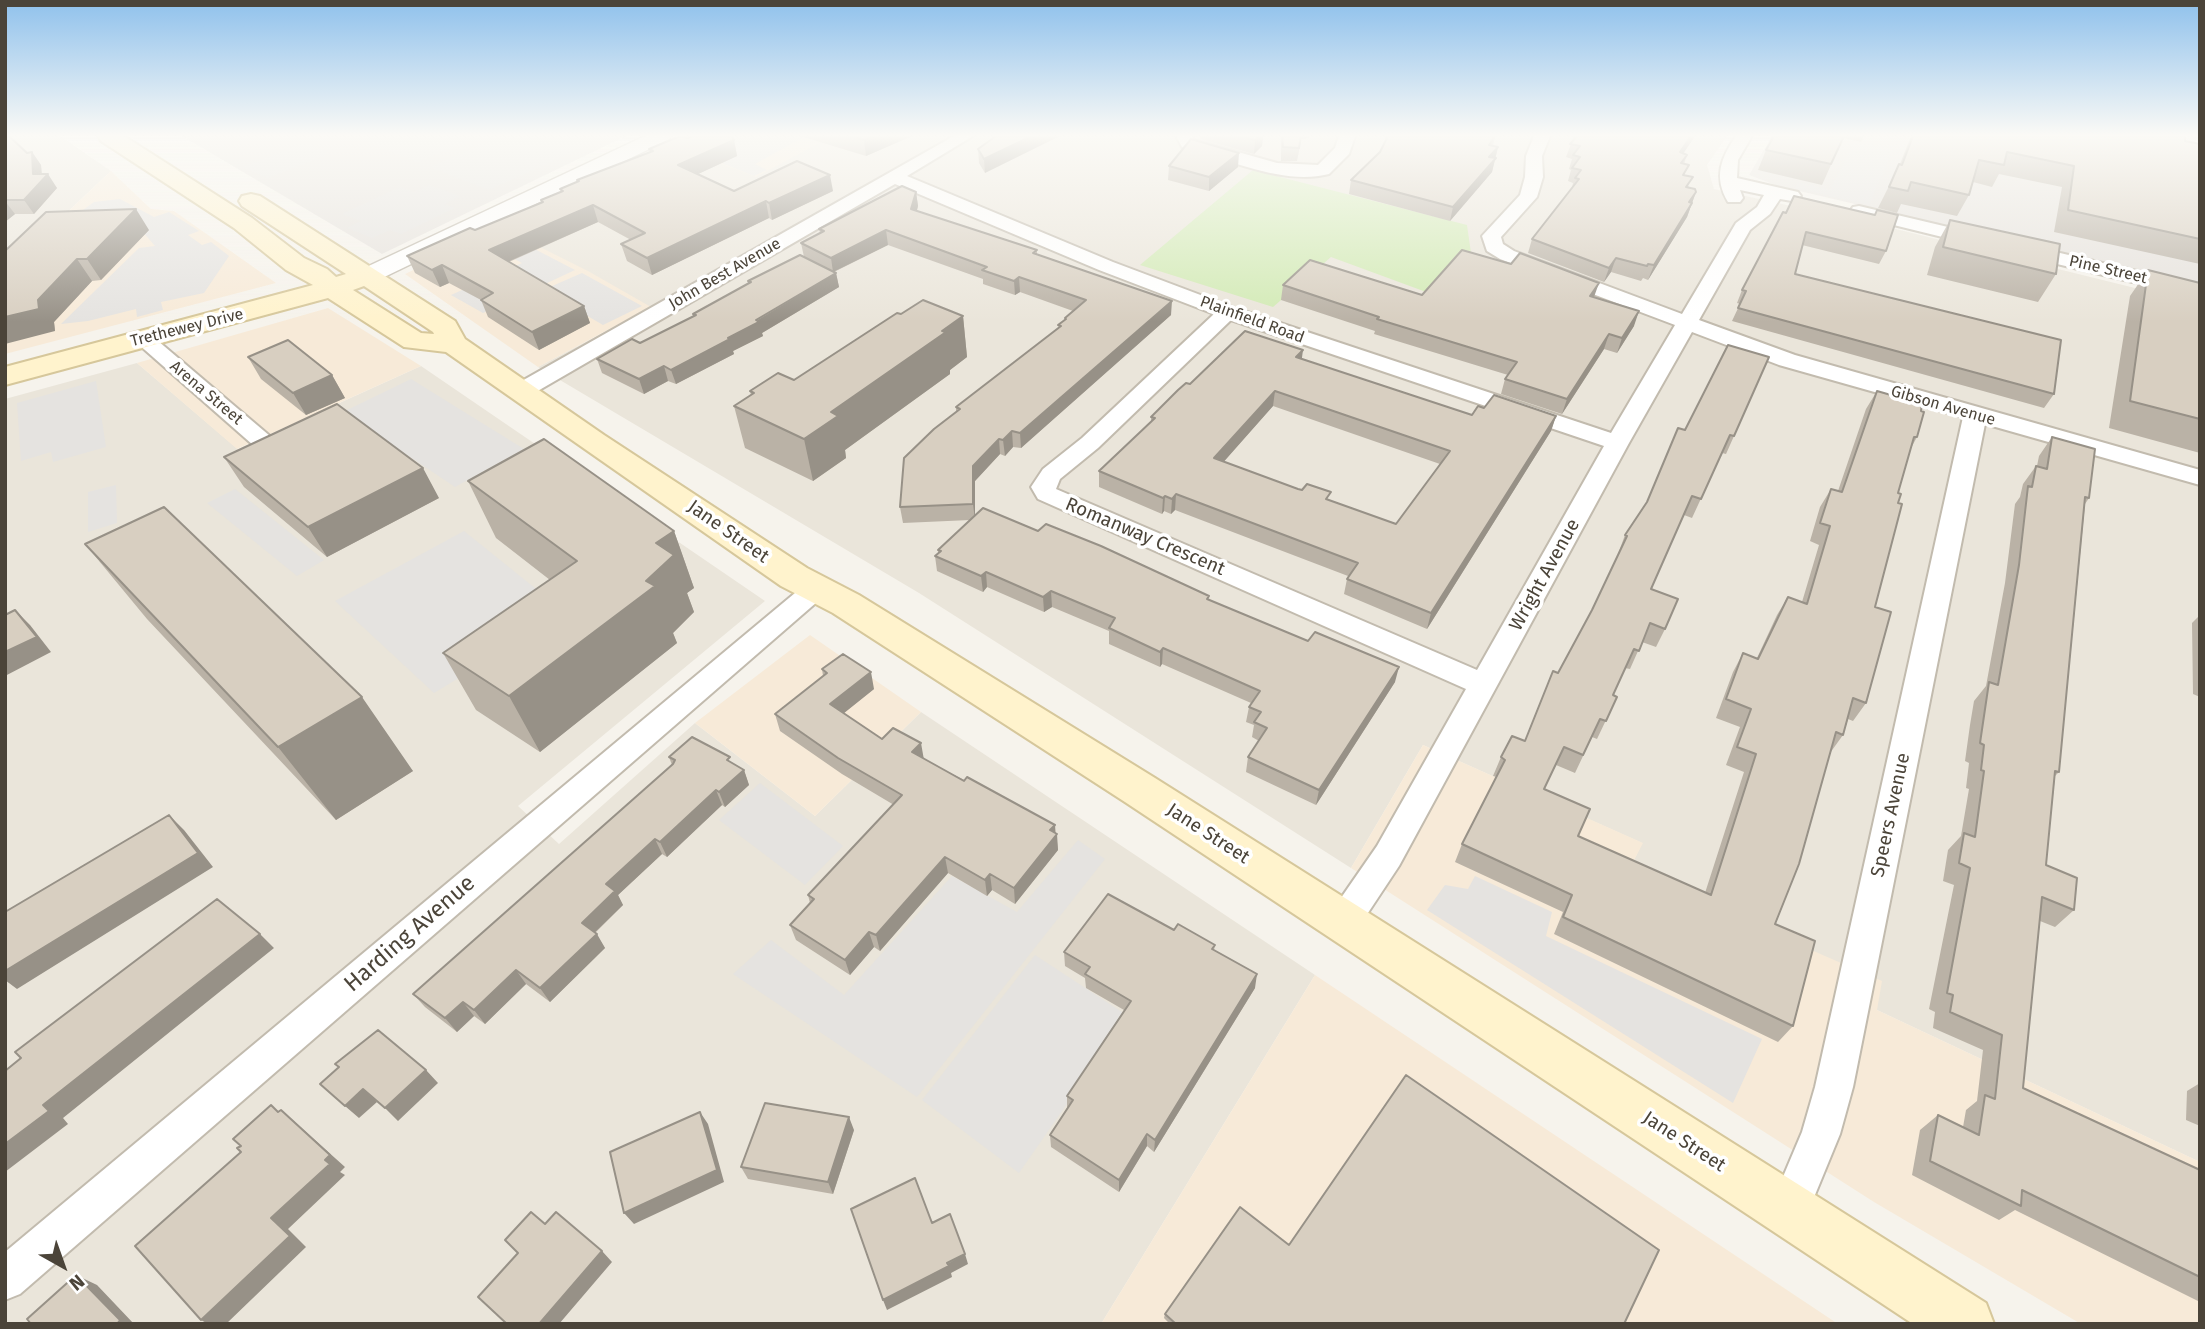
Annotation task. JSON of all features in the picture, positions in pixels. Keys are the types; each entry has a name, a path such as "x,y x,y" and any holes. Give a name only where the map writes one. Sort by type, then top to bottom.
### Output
{"main road":[{"path":"205,198 243,223 295,264 318,275 333,289 414,341 453,344"},
{"name":"Jane Street","path":"247,198 445,327 453,344 794,577 846,604 1344,921 1965,1324"},
{"name":"Trethewey Drive","path":"5,376 333,289 367,276"}],"street":[{"path":"367,276 531,198"},
{"name":"John Best Avenue","path":"521,391 857,198"},
{"name":"Plainfield Road","path":"944,198 1107,266 1228,312 1616,443"},
{"name":"Gibson Avenue","path":"1527,198 1491,236 1494,247 1507,255 1688,325 1848,379 2200,478"},
{"path":"1735,198 1743,227"},
{"name":"Wright Avenue","path":"1344,921 1388,856 1485,685 1616,443 1688,325 1743,227 1764,210 1771,198"},
{"path":"1800,198 1813,201"},
{"name":"Pine Street","path":"1838,207 2200,292"},
{"name":"Romanway Crescent","path":"1228,312 1090,443 1051,474 1043,487 1047,494 1485,685"},
{"name":"Arena Street","path":"144,339 269,447"},
{"name":"Speers Avenue","path":"1789,1210 1821,1135 1834,1087 1975,415"},
{"name":"Harding Avenue","path":"5,1279 816,589"}],"shaded area":[{"path":"5,198 82,198 5,271"},
{"path":"82,198 139,198 151,209 174,211 276,283 5,354 5,271"},
{"path":"287,198 498,198 382,254"},
{"path":"376,198 456,198 445,204 455,208 401,234 390,230 372,238 347,228 361,221 342,214"},
{"path":"558,198 1755,198 1900,230 2200,304 2200,1162 1877,1010 1629,870 1642,843 1423,745 1351,868 919,593 538,367 650,308 500,227"},
{"path":"1829,198 2200,198 2200,285"},
{"path":"1839,198 1872,198 1869,205"},
{"path":"120,199 154,217 169,212 199,231 188,235 202,245 211,242 229,256 204,293 161,302 163,310 137,317 136,309 88,321 61,324 139,248 155,246 136,224 54,231 94,202"},
{"path":"500,227 588,271 651,307 538,367 405,274"},
{"path":"500,231 575,270 483,313 451,295 522,263 479,240"},
{"path":"582,273 642,306 603,325 543,290"},
{"path":"328,308 421,366 237,449 137,363"},
{"path":"137,363 238,449 421,366 765,601 518,806 559,844 695,723 815,816 921,712 1315,975 1101,1324 5,1324 5,399"},
{"path":"411,379 524,449 455,487 343,412"},
{"path":"96,381 106,447 53,462 51,452 21,461 17,403"},
{"path":"116,485 117,523 88,532 88,492"},
{"path":"235,489 324,560 297,576 207,503"},
{"path":"464,531 566,613 434,693 335,601"},
{"path":"810,635 921,712 815,816 695,723"},
{"path":"1423,745 1643,843 1629,870 1882,981 1877,1010 2200,1162 2200,1324 2081,1324 1874,1202 1351,868"},
{"path":"760,783 843,846 805,885 719,820"},
{"path":"1078,840 1105,859 917,1097 733,974 771,940 844,995 952,876 1017,912"},
{"path":"1475,876 1552,912 1546,936 1762,1039 1733,1103 1427,910 1445,885 1468,889"},
{"path":"1035,955 1128,1016 1019,1173 922,1100"},
{"path":"1315,975 1838,1324 1101,1324"}],"green space":[{"path":"1220,198 1362,198 1467,225 1471,253 1437,296 1331,257 1273,307 1140,265"}],"building":[{"path":"5,198 26,198 24,200"},
{"path":"780,198 769,203 766,201 647,258 621,244 645,233 593,205 489,250 584,306 532,332 481,300 493,293 442,265 432,270 407,256 470,228 475,230 543,202 541,200"},
{"path":"879,198 914,198 911,209 1037,250 1033,253 1172,301 1020,433 1012,431 1003,440 999,439 973,466 973,504 900,507 904,458 960,409 956,407 1061,326 1058,325 1086,300 1019,277 1014,281 982,270 987,267 886,230 831,258 801,243 824,231 819,229"},
{"path":"1419,198 1461,198 1453,207"},
{"path":"1564,198 1692,198 1689,202 1692,203 1654,265 1647,266 1616,258 1609,268 1532,239"},
{"path":"1793,198 1803,198 1875,215 1877,210 1898,215 1886,251 1806,232 1795,274 2061,340 2054,394 1738,308 1746,291 1742,290 1783,212 1786,213"},
{"path":"2070,198 2200,198 2200,239 2068,210"},
{"path":"136,209 87,259 77,259 38,300 39,309 5,317 5,251 46,212"},
{"path":"1950,220 2060,244 2056,274 1943,247"},
{"path":"1462,250 1511,264 1520,253 1599,283 1590,296 1639,311 1622,338 1609,334 1567,399 1505,379 1517,362 1377,319 1379,317 1283,285 1310,260 1422,295"},
{"path":"800,255 836,273 756,320 759,322 671,370 664,366 639,379 597,359 632,339 640,343 696,315 693,314 751,282 748,281"},
{"path":"2148,270 2200,283 2200,419 2130,401"},
{"path":"923,300 963,316 942,331 946,332 831,412 838,416 804,439 734,406 754,393 750,391 778,373 794,380 897,313 901,314"},
{"path":"1245,331 1303,350 1296,357 1472,415 1478,406 1484,408 1494,395 1556,416 1431,613 1347,579 1358,563 1176,494 1172,499 1165,496 1163,498 1099,471 1155,418 1151,417 1178,390 1186,383 1190,384","holes":["1275,391 1450,451 1396,524 1326,499 1331,492 1307,484 1302,490 1298,489 1214,458"]},
{"path":"288,340 332,375 293,393 248,357"},
{"path":"1728,345 1769,357 1734,436 1730,435 1701,499 1692,496 1651,589 1678,599 1665,629 1650,623 1639,651 1634,649 1613,695 1617,697 1606,721 1600,719 1583,755 1564,747 1544,789 1590,809 1578,836 1711,895 1756,754 1737,747 1751,709 1726,699 1743,653 1758,659 1788,597 1807,604 1830,526 1820,523 1831,489 1842,492 1877,391 1922,404 1921,411 1924,412 1898,493 1901,494 1898,503 1902,504 1875,607 1891,612 1866,703 1853,698 1843,735 1836,732 1799,864 1775,924 1815,941 1793,1026 1563,917 1572,895 1462,844 1505,760 1501,757 1512,736 1525,741 1553,671 1558,673 1592,610 1627,536 1625,535 1647,502 1678,428 1685,430"},
{"path":"337,404 423,468 308,527 224,457"},
{"path":"2052,437 2095,449 2089,498 2085,497 2059,772 2055,771 2046,865 2077,878 2074,910 2042,897 2023,1088 2200,1170 2200,1277 2022,1190 2021,1206 1930,1161 1938,1115 1979,1135 1985,1095 1995,1099 2002,1035 1950,1012 1953,995 1947,993 1970,868 1959,863 1964,833 1975,837 1984,771 1981,770 1984,745 1980,743 1989,682 1998,685 2019,565 2028,486 2032,487 2036,466 2047,469"},
{"path":"544,439 674,531 656,543 674,555 646,581 655,586 509,696 443,653 577,561 468,481"},
{"path":"164,507 362,697 278,747 85,544"},
{"path":"983,508 1038,531 1046,524 1101,546 1209,596 1207,599 1308,641 1315,632 1399,667 1319,790 1248,757 1267,728 1254,722 1261,712 1249,707 1260,691 1163,648 1160,652 1109,628 1115,618 1051,591 1043,597 986,572 981,576 935,556 941,551 938,550"},
{"path":"15,610 37,637 5,652 5,615"},
{"path":"843,654 871,672 830,704 882,739 893,728 921,743 912,752 964,781 967,777 1055,825 1050,830 1057,834 1014,888 990,874 985,880 945,857 876,935 869,932 845,960 790,925 814,899 808,895 902,795 838,758 775,714 827,673 822,669"},
{"path":"692,737 730,757 727,760 744,770 719,792 716,790 660,842 655,839 606,884 615,891 582,923 597,934 540,988 516,970 474,1010 463,1002 445,1018 413,994 673,764 675,760 669,757"},
{"path":"169,815 198,853 5,971 5,912"},
{"path":"1108,894 1174,930 1178,924 1215,945 1212,949 1257,974 1155,1140 1147,1134 1119,1180 1050,1135 1073,1100 1067,1096 1131,1001 1085,974 1090,967 1064,952"},
{"path":"217,899 260,934 43,1105 49,1111 5,1144 5,1071 21,1058 15,1052"},
{"path":"378,1030 426,1070 385,1108 363,1089 345,1106 320,1084 339,1067 335,1064"},
{"path":"1406,1075 1659,1250 1624,1324 1176,1324 1165,1314 1240,1207 1289,1245"},
{"path":"765,1103 849,1117 828,1182 741,1167"},
{"path":"271,1105 278,1112 281,1110 330,1155 325,1160 330,1164 271,1218 290,1236 201,1320 135,1246 241,1152 237,1148 241,1146 233,1139"},
{"path":"700,1112 717,1170 624,1213 610,1152"},
{"path":"915,1178 932,1223 950,1214 965,1254 947,1263 949,1266 883,1300 851,1209"},
{"path":"531,1212 545,1224 556,1212 602,1251 539,1324 507,1324 478,1297 518,1253 505,1240"},
{"path":"76,1275 120,1320 117,1324 31,1324 27,1319"}]}
